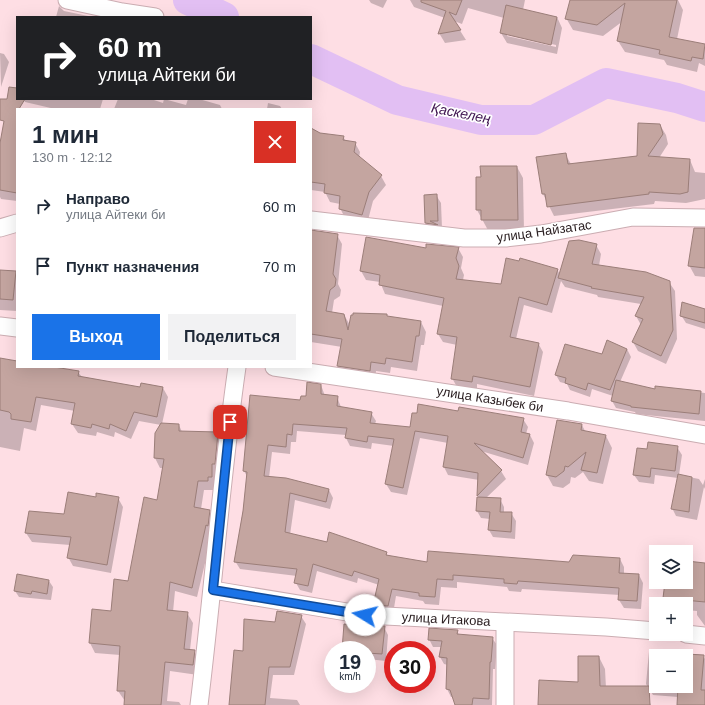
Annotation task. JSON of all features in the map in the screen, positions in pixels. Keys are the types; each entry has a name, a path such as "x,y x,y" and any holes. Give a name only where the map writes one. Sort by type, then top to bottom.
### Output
{"street":[{"path":"68,0 122,12 148,16"},
{"name":"улица Найзатас","path":"312,220 464,238 506,238 541,234 633,217 705,218"},
{"path":"0,228 16,223"},
{"path":"0,326 16,328"},
{"path":"199,705 237,368"},
{"name":"улица Казыбек би","path":"281,368 568,411 705,435"},
{"name":"улица Итакова","path":"213,590 365,615 505,623 606,626 649,630"},
{"path":"505,623 505,705"},
{"path":"693,635 705,636"}],"building":[{"path":"421,0 462,0 456,15 449,12 461,30 438,34 446,11 421,2"},
{"path":"570,0 677,0 669,37 705,44 703,59 692,57 691,61 659,54 660,50 617,41 625,3 597,25 565,19"},
{"path":"506,5 557,17 551,45 500,33"},
{"path":"9,87 16,88 16,100 24,100 20,108 16,108 16,193 0,190 0,143 4,121 0,120 0,99 7,99"},
{"path":"638,123 660,124 663,134 648,156 690,159 688,192 680,194 649,192 649,194 547,207 545,194 542,194 536,157 566,153 568,164 637,156"},
{"path":"312,129 320,133 344,136 343,140 356,142 354,152 382,175 369,192 362,215 339,209 340,196 324,193 325,184 312,182"},
{"path":"480,166 517,166 518,220 481,220 481,210 476,210 476,177 481,177"},
{"path":"437,194 438,221 430,221 438,225 425,223 424,195"},
{"path":"694,228 705,228 705,268 688,266"},
{"path":"312,230 338,234 333,274 336,279 335,286 330,290 326,311 344,314 348,330 351,315 353,315 353,313 387,314 387,316 421,321 419,336 416,336 412,362 386,358 385,364 371,362 370,371 337,366 342,339 312,334"},
{"path":"366,237 426,248 426,244 459,247 456,258 459,266 456,279 501,284 506,258 519,261 520,258 558,269 547,305 519,297 510,337 539,343 530,387 473,376 472,382 451,379 457,337 437,334 444,298 379,285 380,275 360,271"},
{"path":"579,240 597,244 592,264 646,272 670,281 673,330 661,356 632,342 643,319 635,316 644,297 591,288 592,287 558,278 569,241"},
{"path":"0,270 16,271 13,300 0,299"},
{"path":"682,302 705,309 705,323 680,316"},
{"path":"607,340 627,349 610,390 588,383 586,390 565,383 566,378 555,375 565,344 602,354"},
{"path":"0,358 16,361 16,368 60,368 79,371 78,376 140,387 141,383 163,387 157,417 134,412 126,431 110,424 109,429 92,424 91,428 71,424 75,403 36,397 31,422 11,419 11,414 9,412 0,410"},
{"path":"616,380 655,389 655,386 701,391 699,414 631,407 611,401"},
{"path":"307,382 321,384 321,394 338,396 337,406 372,412 370,423 410,427 412,413 417,413 418,404 458,411 459,407 524,418 521,432 530,434 523,458 474,443 502,470 477,496 478,473 443,467 448,436 415,431 403,488 385,484 394,439 368,436 367,442 345,438 347,428 293,424 292,435 287,434 286,447 268,445 264,476 286,478 329,489 326,502 290,493 285,532 327,542 329,532 387,552 386,555 427,562 428,551 569,562 573,555 620,558 619,573 639,574 637,601 618,600 619,588 518,581 517,584 504,583 504,579 453,575 453,580 437,579 435,597 419,596 419,593 392,589 388,606 373,605 379,579 354,571 352,576 313,564 308,586 294,583 297,569 234,562 243,511 247,472 243,471 250,395 300,400 301,396 306,396"},
{"path":"557,420 582,424 581,430 606,435 597,473 581,470 586,452 568,467 565,466 564,471 556,477 546,475"},
{"path":"161,423 179,424 179,431 218,432 215,464 212,464 212,477 208,477 208,481 198,481 194,507 210,510 208,526 206,525 192,588 170,582 167,610 188,612 184,649 195,650 193,665 165,662 161,705 124,705 125,691 117,691 120,646 89,643 92,609 111,611 114,579 128,581 144,497 157,500 164,459 154,458 155,433"},
{"path":"648,442 678,446 675,471 651,468 650,477 633,475 637,448 647,449"},
{"path":"678,474 692,477 689,512 671,509"},
{"path":"68,492 96,497 96,493 119,497 107,565 67,558 71,537 25,533 29,511 64,514"},
{"path":"477,497 501,498 500,512 512,512 511,532 488,530 490,512 476,511"},
{"path":"693,562 705,563 705,602 693,601 693,597 663,597 664,589 693,589"},
{"path":"17,574 49,580 47,594 32,591 31,594 14,591"},
{"path":"277,611 302,615 290,667 269,667 265,705 229,705 234,650 243,651 244,619 275,622"},
{"path":"344,624 369,627 369,625 385,626 382,654 376,654 376,641 343,641"},
{"path":"429,628 458,630 457,634 493,637 490,662 489,699 473,698 472,705 455,705 450,690 446,689 447,658 439,657 442,641 428,640"},
{"path":"693,654 704,655 701,690 705,690 705,705 677,705 678,693 693,693"},
{"path":"578,656 599,656 600,686 649,686 650,705 538,705 539,680 578,682"}],"waterway":[{"name":"Қаскелең","path":"188,0 222,16"},
{"name":"Қаскелең","path":"312,59 397,100 481,120 534,120 606,83 677,98 705,107"}],"route":[{"path":"230,422 213,590 365,615"}]}
